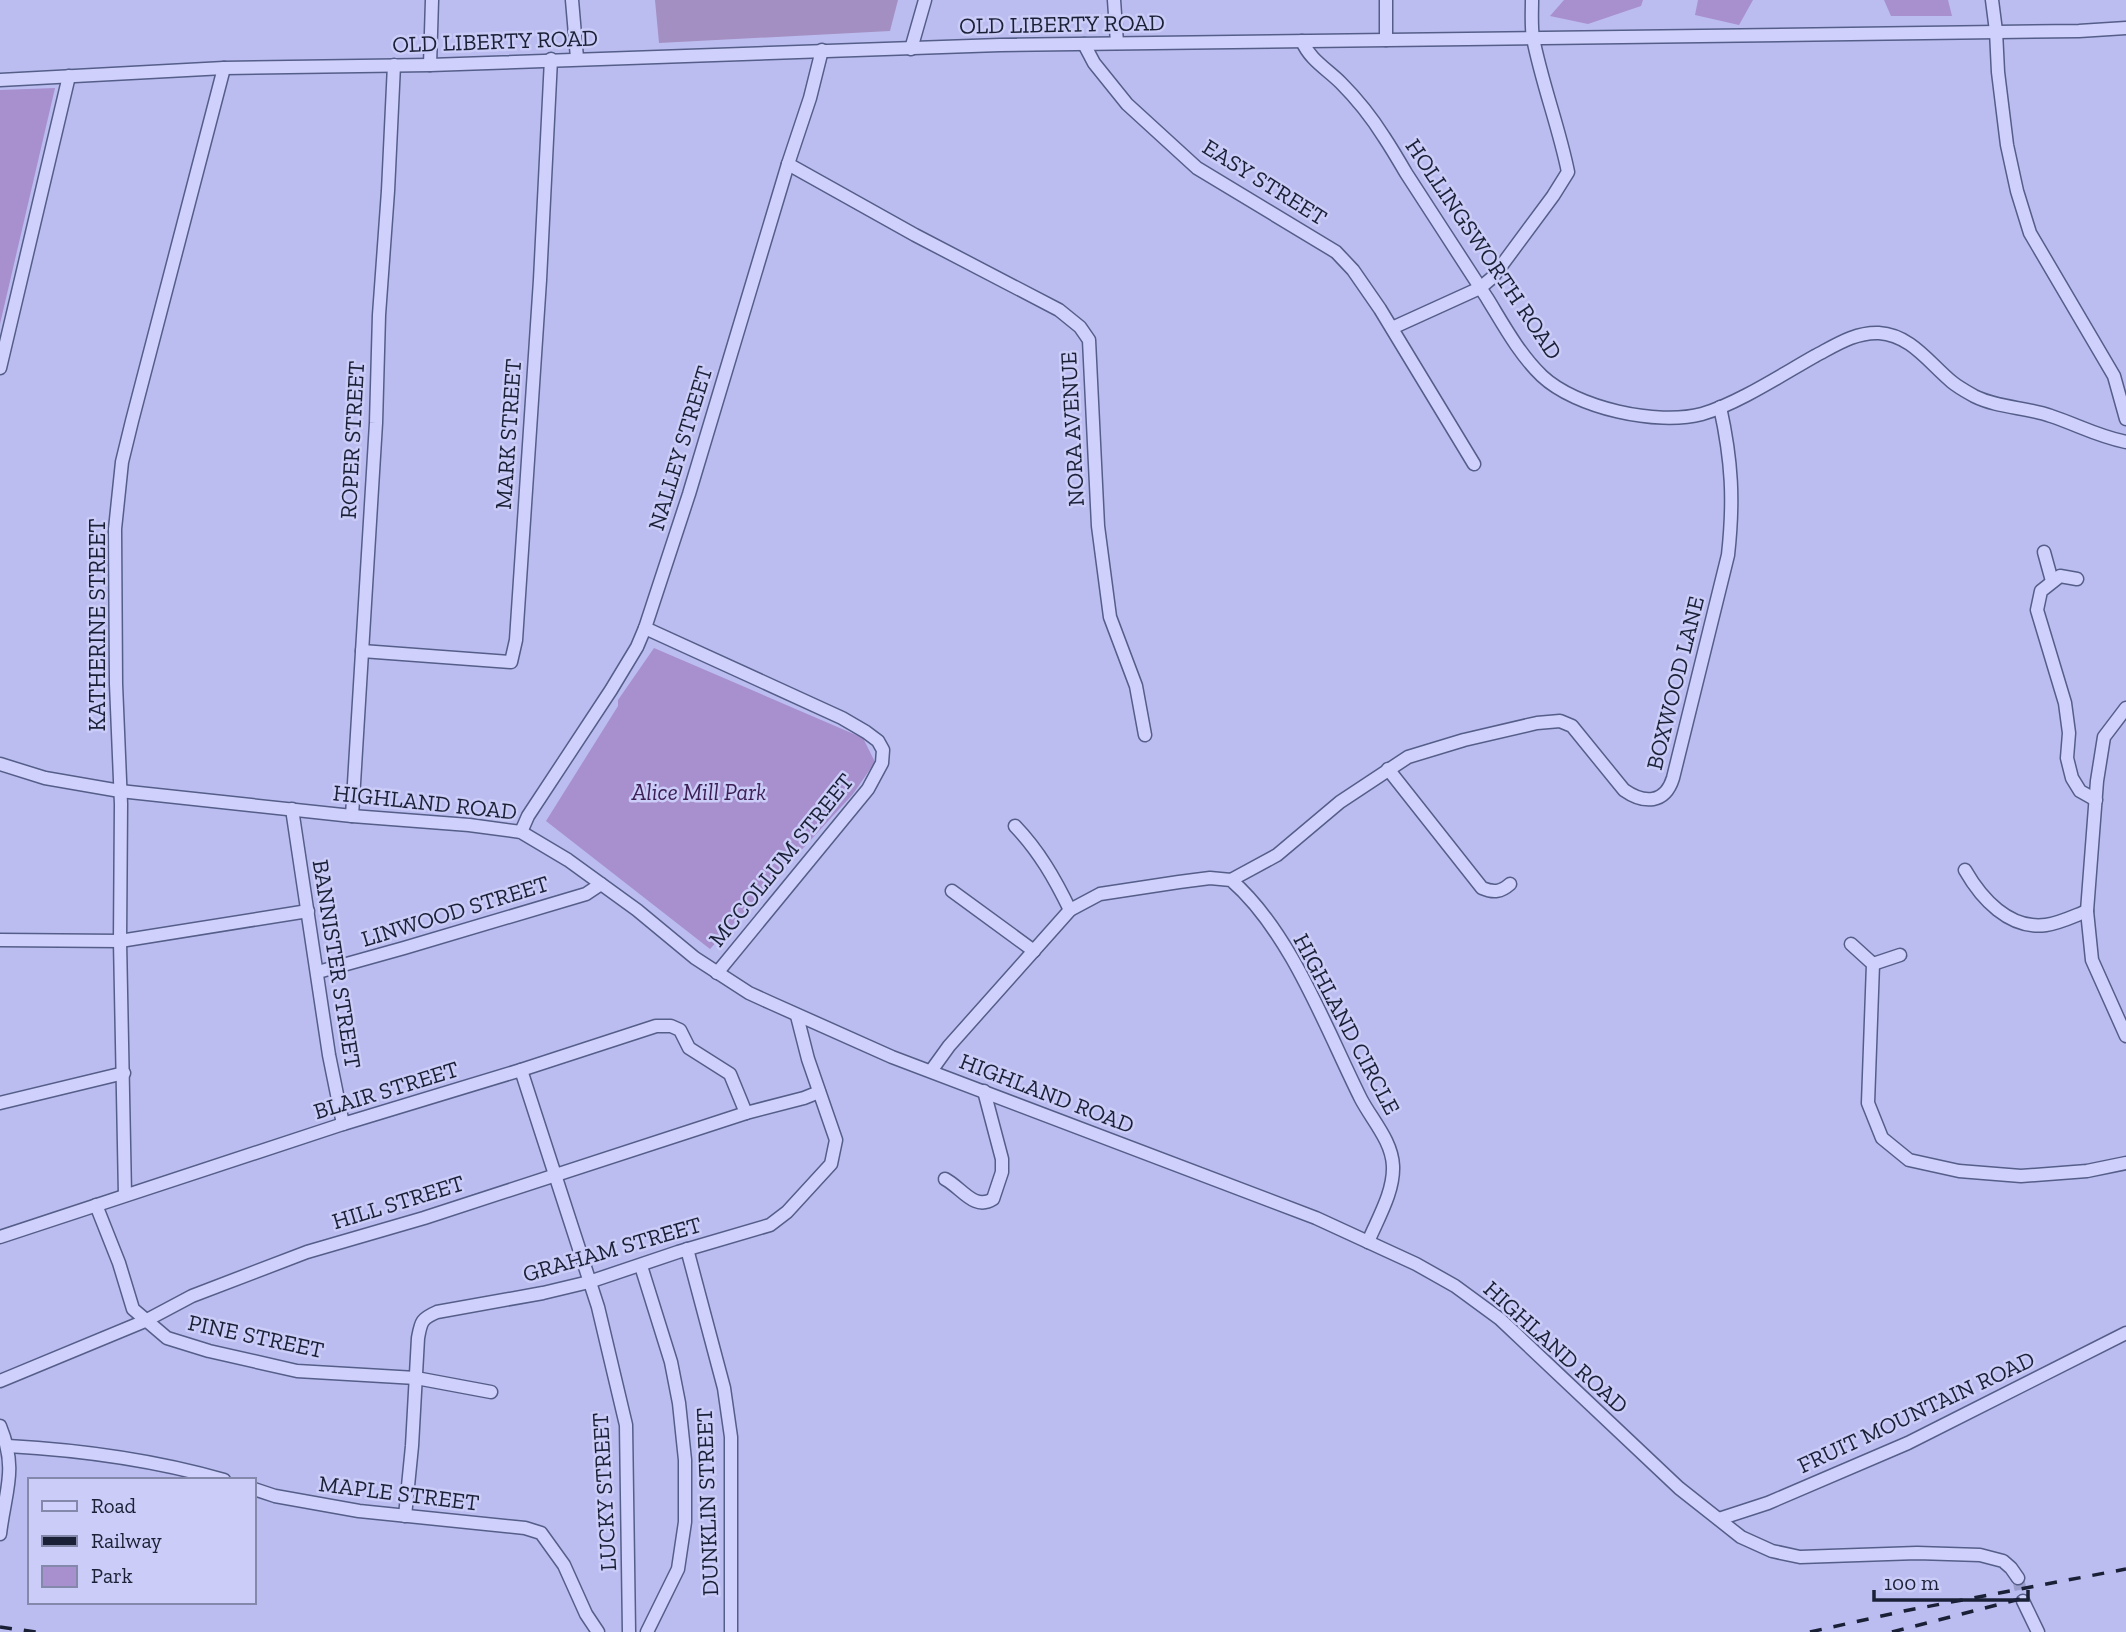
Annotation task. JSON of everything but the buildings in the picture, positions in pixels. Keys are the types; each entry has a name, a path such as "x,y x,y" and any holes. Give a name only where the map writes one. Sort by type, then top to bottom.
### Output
{"street":[{"path":"430,65 432,0"},
{"path":"572,0 578,58"},
{"path":"911,49 925,0"},
{"path":"1114,0 1117,43"},
{"path":"1386,0 1386,40"},
{"path":"1392,328 1480,288 1500,267 1568,172 1533,37 1532,0"},
{"path":"1992,0 2007,145 2030,233 2114,376 2126,419"},
{"name":"OLD LIBERTY ROAD","path":"0,80 224,68 430,65 822,50 2126,28"},
{"name":"HOLLINGSWORTH ROAD","path":"1302,41 1307,53 1341,83 1385,137 1517,346 1541,375 1557,388 1586,402 1633,414 1678,418 1720,407 1842,341 1864,333 1882,333 1901,337 1953,383 1977,397 2049,415 2103,438 2126,442"},
{"name":"EASY STREET","path":"1084,44 1094,63 1127,104 1196,167 1336,252 1353,270 1392,328 1474,464"},
{"name":"NALLEY STREET","path":"521,832 528,816 611,690 637,647 645,628 689,494 810,98 822,50"},
{"name":"MARK STREET","path":"362,652 511,662 516,640 534,373 551,59"},
{"name":"ROPER STREET","path":"352,816 394,65"},
{"name":"KATHERINE STREET","path":"125,1195 115,529 122,462 224,68"},
{"path":"0,368 69,76"},
{"name":"NORA AVENUE","path":"788,164 1048,304 1080,327 1089,340 1098,526 1110,617 1136,686 1146,735"},
{"name":"BOXWOOD LANE","path":"1231,880 1277,855 1340,802 1408,757 1464,740 1537,723 1560,721 1572,726 1624,790 1634,797 1646,800 1665,794 1671,786 1728,555 1732,517 1731,485 1729,449 1720,407"},
{"path":"2043,552 2052,581"},
{"path":"2077,579 2060,576 2052,581 2041,591 2037,610 2065,703 2069,733 2067,758 2072,778 2080,791 2096,800"},
{"name":"MCCOLLUM STREET","path":"645,628 842,718 872,736 883,750 882,764 868,789 717,973"},
{"path":"2126,708 2104,737 2087,911 2092,960 2126,1036"},
{"name":"HIGHLAND ROAD","path":"0,764 45,778 120,791 521,832 568,860 717,973 797,1016 892,1057 1317,1218 1416,1264 1455,1286 1500,1319 1679,1488 1741,1537 1772,1551 1800,1557 1917,1553 1980,1555 2003,1561 2018,1578"},
{"path":"1388,769 1482,888 1490,892 1502,890 1510,884"},
{"name":"BANNISTER STREET","path":"292,809 329,1055 343,1124"},
{"path":"1015,825 1054,877 1070,910"},
{"path":"1965,870 1985,900 2013,920 2045,925 2087,911"},
{"path":"931,1071 949,1046 1070,910 1100,894 1210,878 1231,880"},
{"name":"HIGHLAND CIRCLE","path":"1231,880 1259,909 1309,988 1362,1102 1388,1145 1393,1164 1392,1181 1368,1242"},
{"name":"LINWOOD STREET","path":"318,972 586,894 601,884"},
{"path":"952,891 1034,951"},
{"path":"0,940 120,941 308,911"},
{"path":"1851,944 1873,964 1868,1103 1882,1138 1909,1160 1959,1171 2021,1176 2087,1171 2126,1163"},
{"path":"1873,964 1900,956"},
{"name":"GRAHAM STREET","path":"405,1516 418,1338 421,1323 426,1317 437,1312 589,1282 770,1225 799,1202 831,1164 836,1140 808,1059 797,1016"},
{"name":"BLAIR STREET","path":"0,1237 343,1124 656,1026 671,1026 680,1030 689,1048 730,1074 746,1113"},
{"name":"LUCKY STREET","path":"522,1070 589,1282 626,1425 629,1632"},
{"path":"0,1103 124,1073"},
{"path":"946,1179 979,1204 986,1204 993,1199 1002,1172 1002,1159 984,1091"},
{"name":"HILL STREET","path":"0,1381 145,1321 192,1296 307,1252 819,1092"},
{"name":"PINE STREET","path":"96,1205 119,1263 133,1309 167,1338 245,1360 298,1371 416,1378 491,1392"},
{"name":"DUNKLIN STREET","path":"687,1250 724,1388 731,1437 731,1632"},
{"path":"641,1266 671,1362 679,1403 685,1460 685,1522 678,1569 647,1632"},
{"name":"FRUIT MOUNTAIN ROAD","path":"1719,1519 1768,1503 1908,1443 2126,1333"},
{"path":"0,1426 8,1446 11,1472 0,1534"},
{"path":"8,1446 51,1448 168,1465 217,1478"},
{"name":"MAPLE STREET","path":"256,1490 302,1502 525,1528 541,1533 564,1566 586,1614 598,1632"},
{"path":"2024,1601 2038,1632"}],"green space":[{"path":"1564,0 1643,0 1641,6 1588,24 1550,16"},
{"path":"1698,0 1753,0 1739,25 1695,15"},
{"path":"1884,0 1948,0 1952,16 1891,16"},
{"path":"55,88 0,324 0,90"},
{"name":"Alice Mill Park","path":"654,648 863,738 875,762 853,794 710,949 546,821 618,706 618,700"}],"shaded area":[{"path":"655,0 898,0 890,31 659,43"}],"tunnel":[{"path":"2018,1578 2023,1601"}],"railway":[{"path":"1810,1632 1904,1611 2126,1569"},
{"path":"1892,1632 2020,1599"},
{"path":"0,1627 36,1632"}]}
